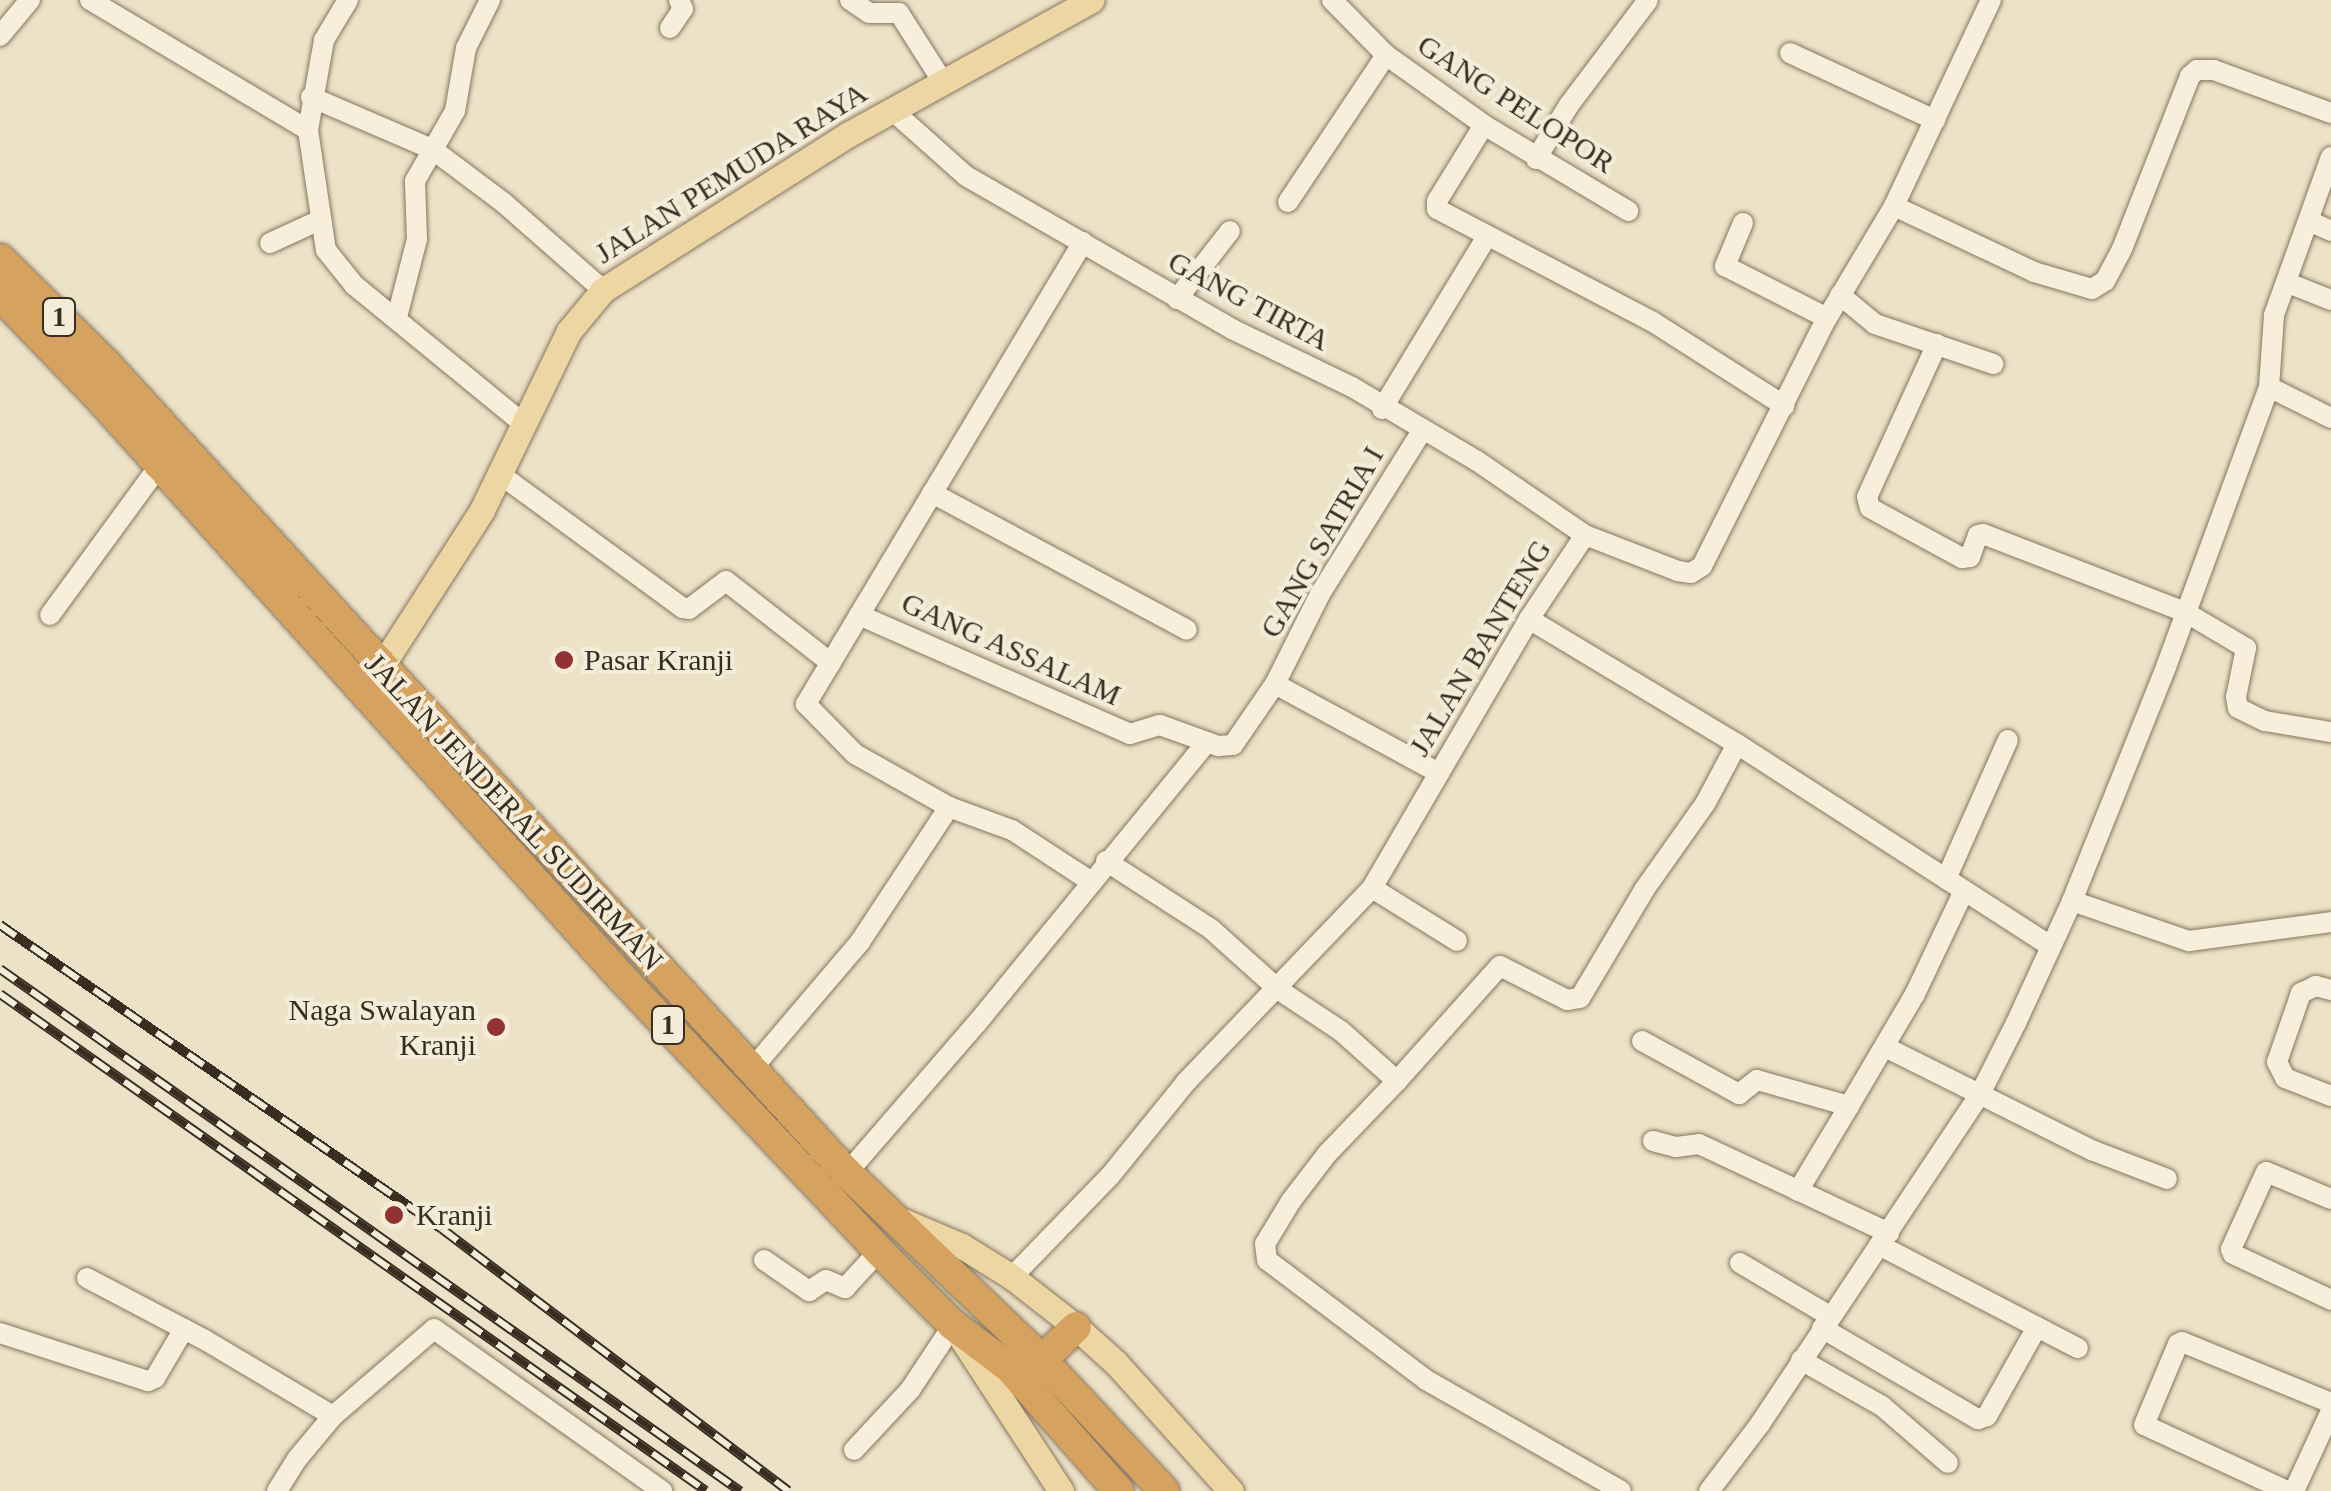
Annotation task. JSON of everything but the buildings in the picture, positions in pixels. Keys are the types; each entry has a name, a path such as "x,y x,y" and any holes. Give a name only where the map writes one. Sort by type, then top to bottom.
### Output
{"highway":[{"name":"JALAN JENDERAL SUDIRMAN","path":"0,259 117,398 374,680 621,976 879,1251 953,1325 1010,1368 1119,1491"},
{"name":"JALAN JENDERAL SUDIRMAN","path":"1,300 117,398 159,466 374,680 848,1172 899,1219"},
{"name":"1","path":"899,1219 1042,1360 1164,1491"},
{"path":"1042,1360 1076,1328"}],"main road":[{"name":"JALAN PEMUDA RAYA","path":"374,680 501,475 569,331 603,290 892,110 1092,0"},
{"name":"JALAN JENDERAL SUDIRMAN","path":"899,1219 962,1246 1012,1277 1076,1328 1116,1363 1231,1491"},
{"name":"JALAN JENDERAL SUDIRMAN","path":"953,1325 1061,1491"}],"street":[{"path":"0,36 30,0"},
{"path":"90,0 112,6 305,129"},
{"path":"348,0 324,40 305,129 326,250 337,268 525,424"},
{"path":"397,317 418,239 415,181 455,111 466,48 490,0"},
{"path":"670,28 683,8 679,0"},
{"path":"850,0 869,13 899,14 943,82"},
{"name":"GANG PELOPOR","path":"1332,0 1386,55 1484,125 1628,211"},
{"path":"1536,158 1648,0"},
{"name":"JALAN BANTENG","path":"1012,1277 1110,1176 1186,1082 1279,990 1372,888 1529,619 1584,535 1678,571 1691,573 1702,566 1840,295 1894,206 1991,0"},
{"path":"1790,53 1935,120"},
{"path":"1288,202 1386,55"},
{"path":"1894,206 2034,272 2092,288 2105,281 2122,249 2190,76 2198,70 2214,70 2331,113"},
{"path":"311,97 432,149 504,204 603,290"},
{"name":"GANG TIRTA","path":"892,110 966,176 1177,299 1352,388 1382,409 1477,460 1584,535"},
{"path":"1484,125 1436,206 1653,322 1786,406"},
{"path":"1709,1491 1980,1096 2048,945 2072,902 2269,387 2274,315 2331,157"},
{"path":"270,243 320,220"},
{"path":"2309,221 2331,231"},
{"path":"1743,223 1725,266 1828,318"},
{"path":"1177,299 1230,231"},
{"path":"1382,409 1487,236"},
{"path":"1083,242 807,706 855,754 948,807 1012,830 1090,881"},
{"path":"2288,282 2331,300"},
{"path":"1840,295 1875,324 1993,364"},
{"path":"1937,344 1867,497 1868,506 1962,558 1970,557 1977,537 1983,534 2184,612 2246,648 2238,708 2264,721 2331,732"},
{"path":"2269,387 2331,418"},
{"name":"GANG SATRIA I","path":"1275,684 1320,594 1422,430"},
{"path":"50,616 159,466"},
{"path":"501,475 682,608 726,582 831,663"},
{"path":"932,493 1187,630"},
{"name":"GANG ASSALAM","path":"859,615 1130,734 1160,725 1207,742"},
{"path":"1529,619 1737,744 2048,945"},
{"path":"848,1172 977,1023 1207,742 1233,745 1275,684 1439,773"},
{"path":"1946,879 2008,740"},
{"path":"1621,1491 1426,1380 1267,1260 1264,1244 1327,1154 1500,966 1567,1000 1580,998 1644,890 1705,804 1737,744"},
{"path":"751,1070 860,942 948,807"},
{"path":"1106,861 1212,929 1279,990 1341,1031 1397,1082"},
{"path":"1372,888 1457,941"},
{"path":"1798,1191 1885,1047 1964,891"},
{"path":"2072,902 2189,942 2331,922"},
{"path":"2331,990 2316,986 2301,993 2277,1068 2284,1078 2331,1096"},
{"path":"1642,1041 1738,1094 1757,1080 1849,1106"},
{"path":"1885,1047 2094,1151 2167,1180"},
{"path":"1654,1141 1676,1146 1699,1144 1798,1191 2078,1348"},
{"path":"2331,1199 2266,1172 2232,1252 2331,1300"},
{"path":"764,1260 809,1292 826,1280 845,1288 879,1251"},
{"path":"1740,1263 1978,1419 1987,1416 2037,1327"},
{"path":"87,1278 333,1416"},
{"path":"854,1450 910,1390 953,1325"},
{"path":"0,1333 148,1381 156,1378 184,1329"},
{"path":"277,1491 297,1458 333,1416 435,1329 662,1491"},
{"path":"2331,1402 2178,1344 2144,1424 2290,1491 2331,1412"},
{"path":"1802,1360 1882,1406 1948,1462"},
{"path":"623,1491 634,1471"}],"railway":[{"path":"0,925 442,1229 788,1491"},
{"path":"0,969 740,1491"},
{"path":"0,994 706,1491"}],"place":[{"name":"Pasar Kranji","path":"564,660"},
{"name":"Naga Swalayan Kranji","path":"496,1027"},
{"name":"Kranji","path":"394,1215"}]}
